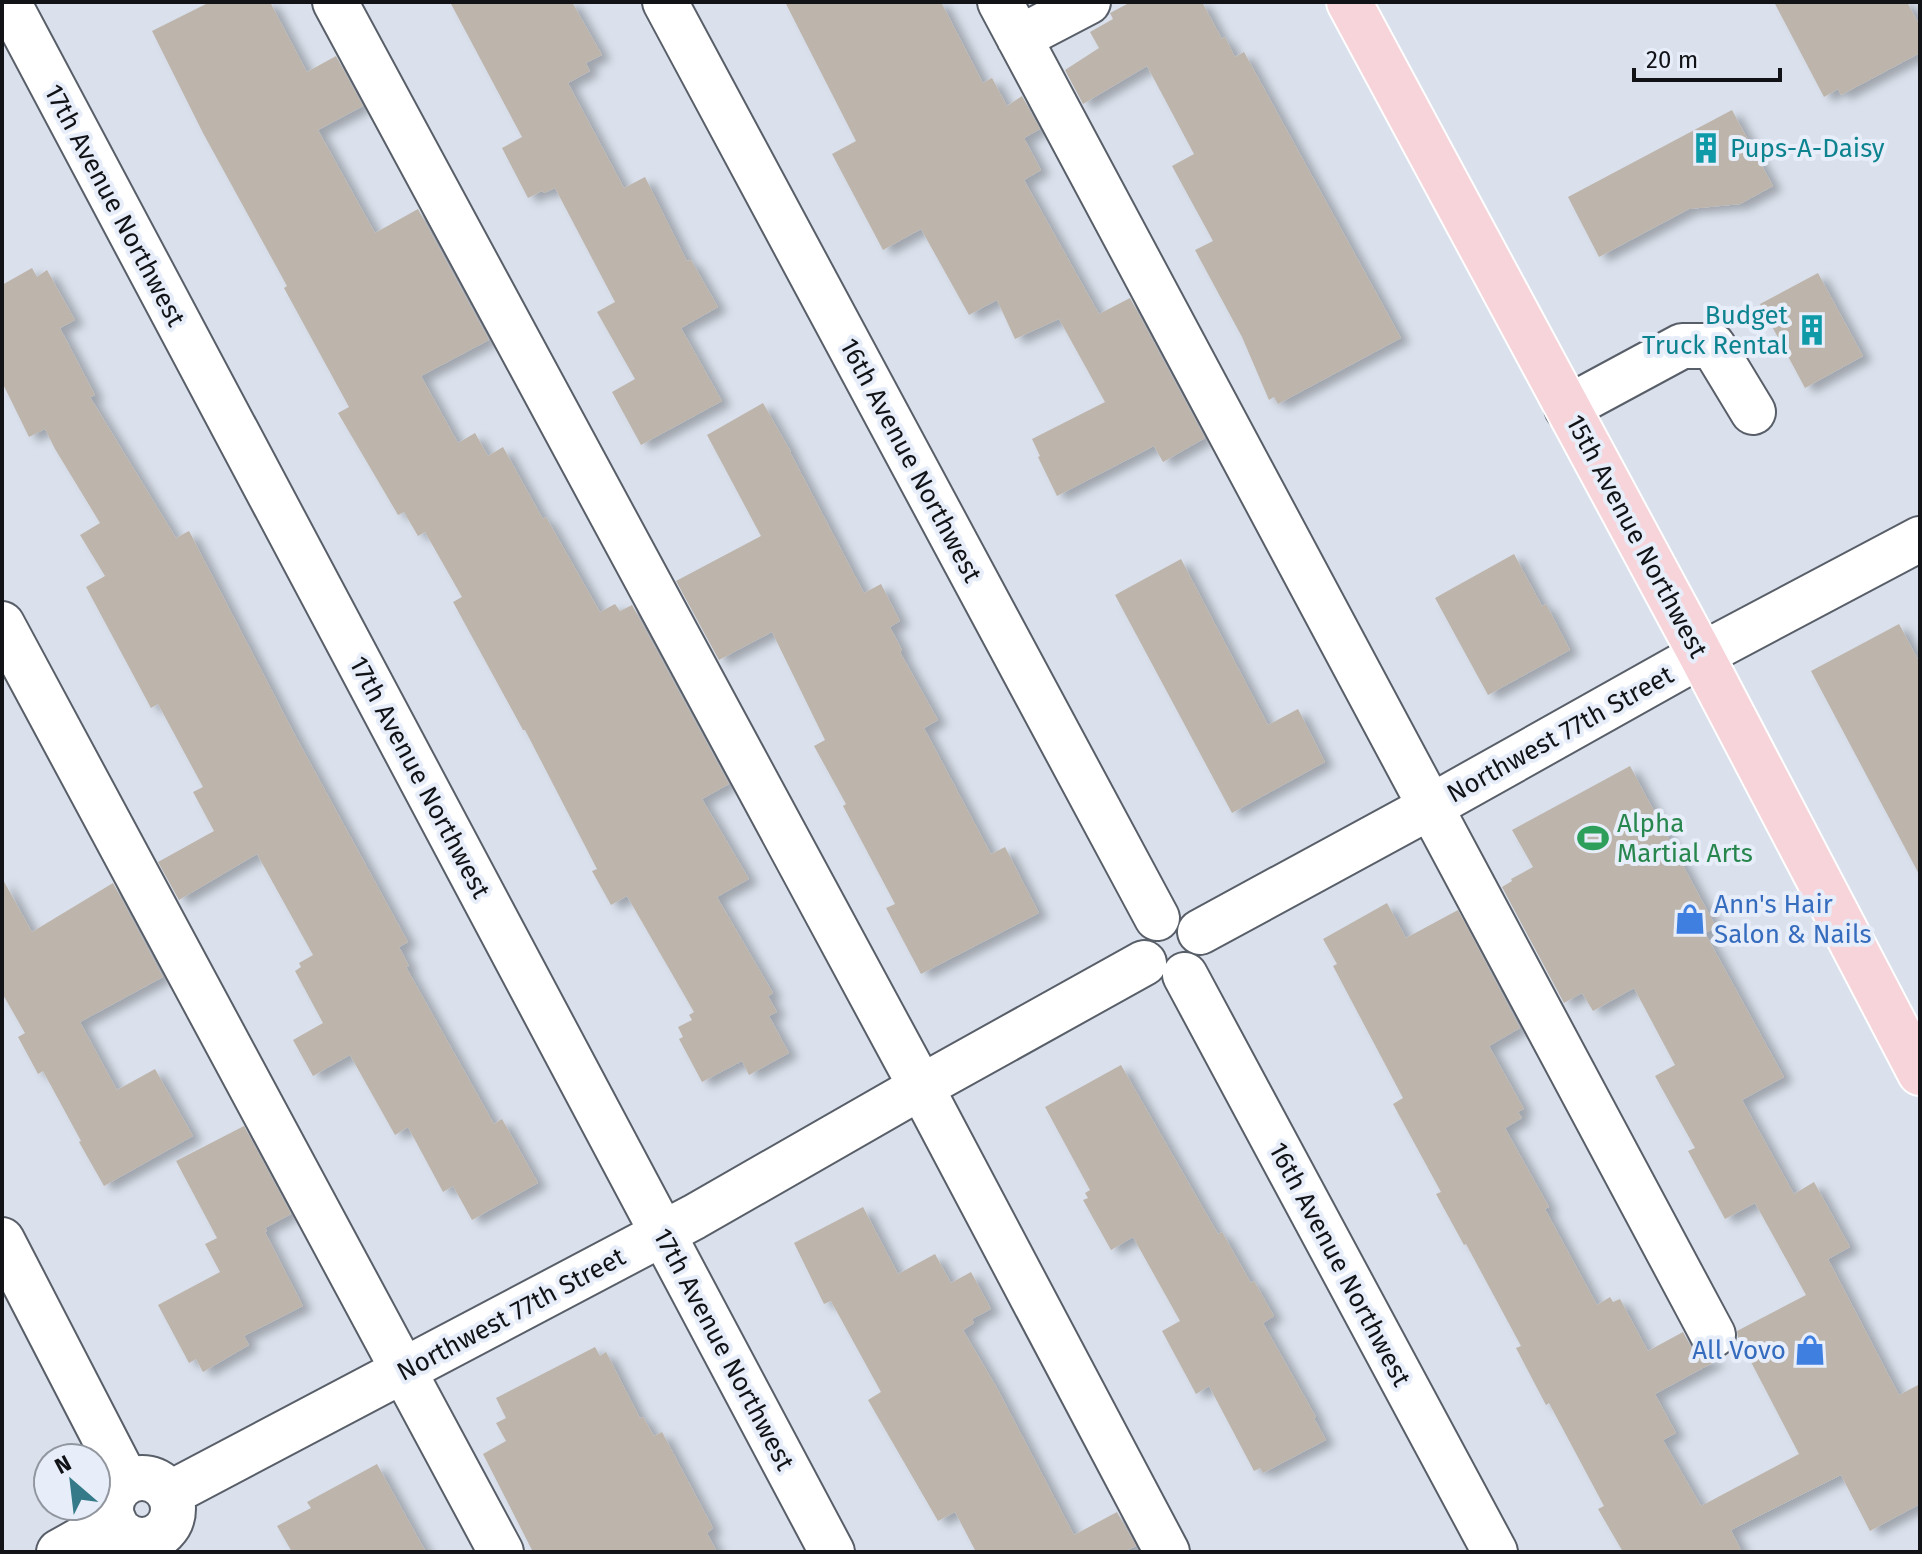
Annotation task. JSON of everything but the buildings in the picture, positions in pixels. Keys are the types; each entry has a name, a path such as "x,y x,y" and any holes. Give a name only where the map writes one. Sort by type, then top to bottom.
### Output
{"main road":[{"name":"15th Avenue Northwest","path":"1349,2 1701,655 1920,1073"}],"street":[{"name":"17th Avenue Northwest","path":"8,2 832,1552"},
{"path":"335,2 921,1087 1167,1552"},
{"name":"16th Avenue Northwest","path":"665,2 1157,918"},
{"path":"1088,2 1010,20 1713,1335"},
{"path":"1567,408 1682,346 1713,346 1753,412"},
{"name":"Northwest 77th Street","path":"1200,932 1701,655 1920,539"},
{"path":"2,624 501,1552"},
{"path":"1180,915 1190,920 1200,932 1203,956 1190,974 1179,979 1168,979 1157,977 1148,970 1139,949 1140,938 1144,928 1157,918 1180,915"},
{"name":"Northwest 77th Street","path":"169,1494 663,1234 1144,963"},
{"name":"16th Avenue Northwest","path":"1185,975 1495,1552"},
{"path":"2,1240 120,1502 120,1530 128,1536 160,1544"},
{"path":"59,1552 120,1502 141,1477 160,1483 172,1499 172,1518 159,1535 160,1544"}],"place":[{"name":"Pups-A-Daisy","path":"1706,148"},
{"name":"Budget Truck Rental","path":"1812,330"},
{"name":"Alpha Martial Arts","path":"1593,838"},
{"name":"Ann's Hair Salon & Nails","path":"1690,919"},
{"name":"All Vovo","path":"1810,1350"}]}
